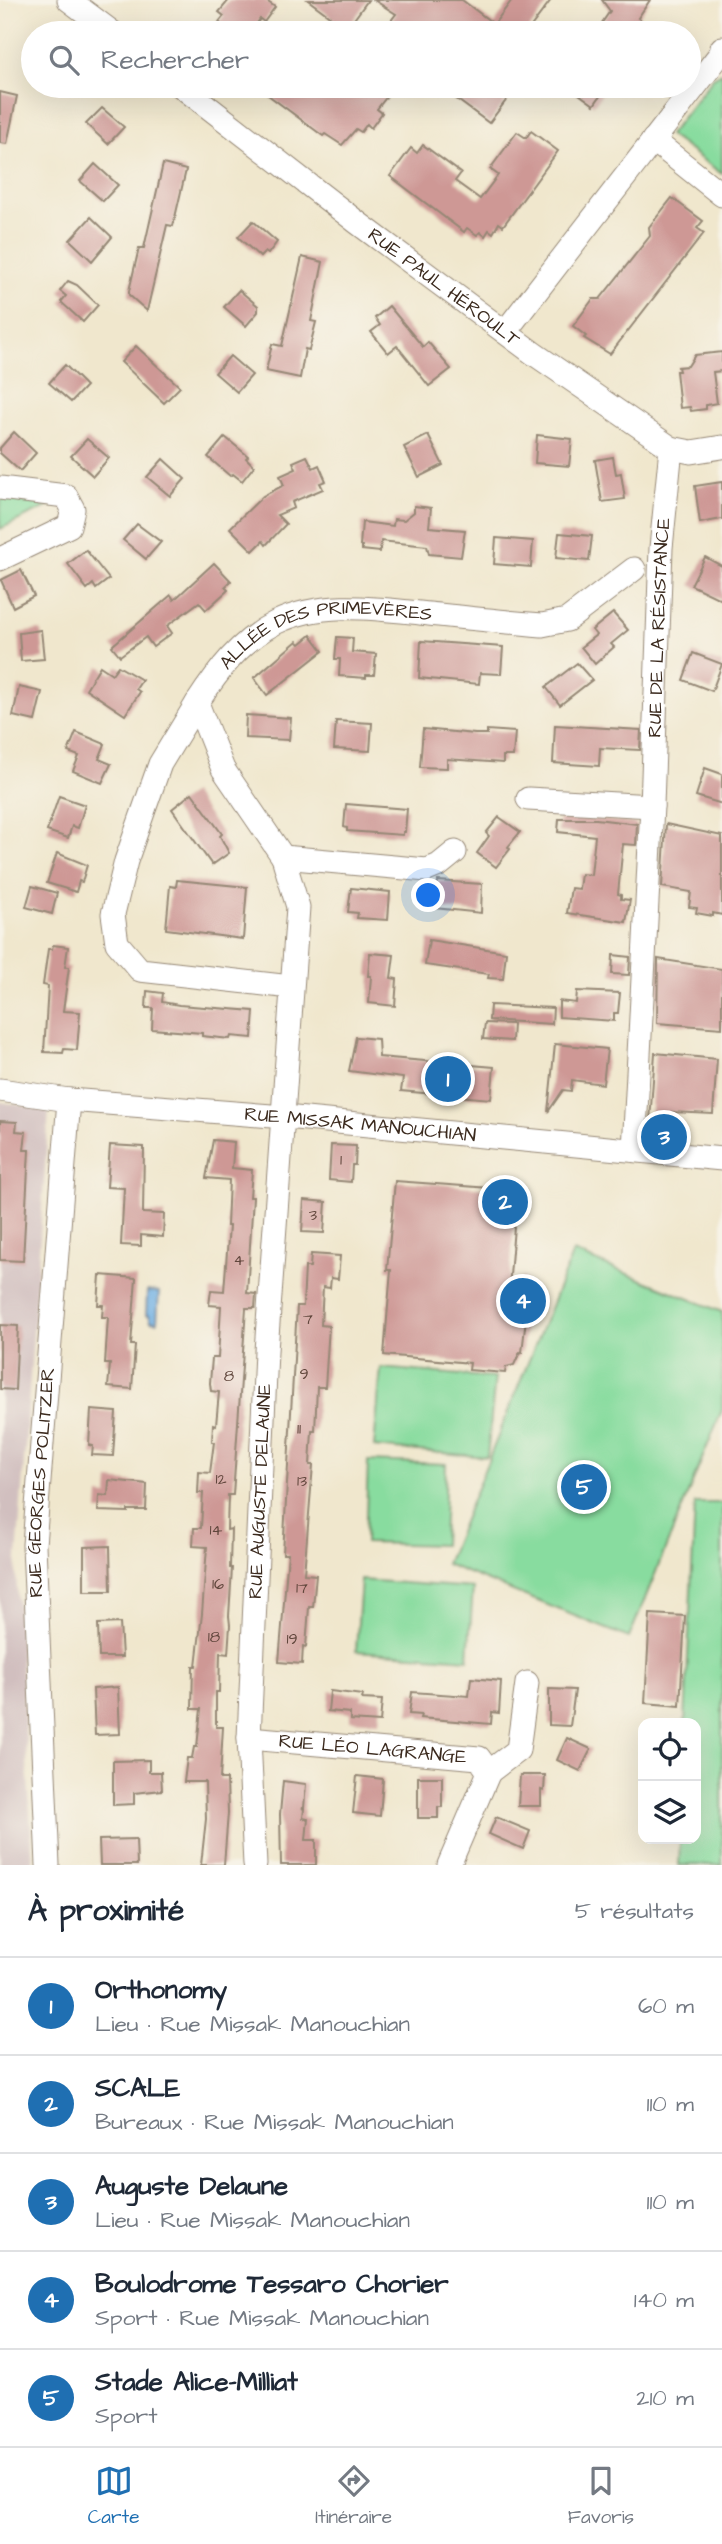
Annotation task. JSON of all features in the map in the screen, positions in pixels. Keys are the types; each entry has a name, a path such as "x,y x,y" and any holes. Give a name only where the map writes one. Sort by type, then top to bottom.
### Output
{"street":[{"path":"69,0 97,21"},
{"path":"701,78 722,51"},
{"name":"RUE PAUL HÉROULT","path":"197,98 533,354 671,448"},
{"path":"505,332 686,98"},
{"path":"653,140 722,195"},
{"path":"671,448 691,452 722,447"},
{"name":"RUE DE LA RÉSISTANCE","path":"634,1150 652,806 661,548 671,448"},
{"path":"0,488 66,496 73,509 69,526 0,559"},
{"name":"ALLÉE DES PRIMEVÈRES","path":"291,987 140,970 117,943 113,914 126,861 160,764 222,664 250,640 276,623 311,611 356,607 542,625 567,620 634,569"},
{"path":"197,703 223,769 284,858 298,907 285,1117"},
{"path":"528,799 652,806"},
{"path":"284,858 427,870 439,865 455,852"},
{"name":"RUE MISSAK MANOUCHIAN","path":"0,1090 69,1100 285,1117 722,1159"},
{"name":"RUE GEORGES POLITZER","path":"48,1865 34,1545 69,1100"},
{"name":"RUE AUGUSTE DELAUNE","path":"255,1865 249,1738 266,1351 285,1117"},
{"name":"RUE LÉO LAGRANGE","path":"449,1865 489,1772 518,1750 527,1683"},
{"name":"RUE LÉO LAGRANGE","path":"249,1738 479,1758 489,1772"}],"shaded area":[{"path":"0,1102 49,1110 16,1572 33,1865 0,1865"}],"green space":[{"path":"722,73 722,174 669,135 698,98 701,98 701,94 713,78"},
{"path":"1,498 49,506 0,529"},
{"path":"573,1252 722,1312 722,1410 629,1638 446,1564"},
{"path":"381,1368 495,1378 487,1457 374,1447"},
{"path":"368,1461 446,1464 443,1545 365,1543"},
{"path":"695,1503 722,1503 722,1865 679,1865 680,1844 701,1844 701,1718 685,1718"},
{"path":"361,1580 473,1588 468,1659 356,1651"}],"water":[{"path":"147,1291 159,1292 157,1322 151,1321 149,1315 146,1315"}],"building":[{"path":"229,0 265,0 275,7 265,21 220,21 224,16 219,12"},
{"path":"308,0 368,0 353,21 336,21"},
{"path":"374,0 462,0 490,21 391,21 396,14"},
{"path":"512,0 551,0 535,21 496,21"},
{"path":"602,0 650,0 638,18 642,21 603,21 610,11"},
{"path":"0,92 17,96 7,144 0,143"},
{"path":"272,98 386,98 377,109 382,113 371,128 367,124 361,132 356,129 342,145 325,134 323,136"},
{"path":"455,98 508,98 489,123"},
{"path":"584,98 599,98 594,105"},
{"path":"102,108 124,127 108,144 86,124"},
{"path":"531,131 558,151 503,226 499,223 493,233 489,230 485,236 480,232 477,235 467,228 464,232 390,176 411,148 417,153 423,145 461,173 455,181 480,199 498,175 490,169 517,132 526,138"},
{"path":"95,164 118,185 103,201 80,181"},
{"path":"163,164 186,170 173,226 167,225 147,311 129,295 129,291 139,248 144,248"},
{"path":"672,198 703,221 697,228 704,233 610,354 584,338 586,336 573,326 593,299 600,299 650,236 649,227"},
{"path":"91,217 112,237 92,261 70,240"},
{"path":"253,221 277,242 268,254 265,252 260,257 238,237"},
{"path":"302,257 323,262 311,321 316,322 309,350 305,349 300,378 266,371 272,344 282,346"},
{"path":"68,281 77,285 98,305 83,322 61,302 66,296 60,291"},
{"path":"239,290 258,306 258,312 246,326 224,307"},
{"path":"389,306 423,347 428,342 451,369 429,386 397,346 388,353 371,332 380,325 375,318"},
{"path":"136,346 180,387 164,403 121,362"},
{"path":"722,352 722,371 713,372 717,403 706,405 706,409 691,411 690,407 680,408 676,371 679,371 678,367 688,366 695,355"},
{"path":"230,356 252,375 237,392 215,373"},
{"path":"65,365 86,386 71,402 49,383"},
{"path":"14,432 36,453 20,471 0,453 0,448"},
{"path":"428,435 443,465 419,477 404,447"},
{"path":"537,435 572,439 569,466 535,463"},
{"path":"225,437 248,456 246,458 254,466 242,481 233,474 230,476 208,457"},
{"path":"87,439 109,458 93,476 71,456"},
{"path":"307,456 313,468 319,465 326,481 320,483 323,489 292,502 294,508 277,515 286,524 266,545 263,541 253,551 230,528 263,496 284,485 280,476 296,469 293,462"},
{"path":"613,457 616,474 621,473 625,499 602,502 595,460"},
{"path":"163,459 185,479 170,496 147,477"},
{"path":"722,482 722,519 700,523 695,486"},
{"path":"414,506 431,508 429,527 465,530 461,557 429,554 427,546 381,541 380,552 362,550 362,522 393,526 394,519 404,520 414,512"},
{"path":"137,524 161,542 146,559 123,540"},
{"path":"559,533 592,536 589,561 556,558"},
{"path":"496,538 533,541 531,567 494,564"},
{"path":"86,550 109,579 96,589 93,584 87,589 68,564"},
{"path":"705,557 722,566 722,600 691,585"},
{"path":"214,563 231,581 225,587 228,590 206,610 199,602 167,626 172,633 153,647 146,637 120,656 112,646 171,595 174,600"},
{"path":"21,570 34,596 13,607 1,580"},
{"path":"613,613 628,630 611,644 614,647 595,664 581,647 596,635 592,630"},
{"path":"41,630 44,659 21,661 19,633"},
{"path":"311,635 323,651 267,695 254,678 297,641 300,644"},
{"path":"337,637 353,638 352,652 376,654 374,675 366,675 366,678 339,676 340,659 335,659"},
{"path":"421,641 503,647 501,674 480,673 479,684 419,678"},
{"path":"693,653 722,664 712,691 683,680"},
{"path":"577,663 592,680 560,705 546,687"},
{"path":"100,666 112,674 118,666 142,680 136,689 140,692 125,715 86,689"},
{"path":"19,687 42,692 35,721 13,716"},
{"path":"246,715 291,718 289,740 245,738"},
{"path":"336,721 372,723 370,751 334,749"},
{"path":"555,725 641,730 640,750 600,748 599,766 553,763"},
{"path":"423,729 475,734 487,734 487,730 515,732 513,756 503,756 503,763 447,759 447,768 420,767"},
{"path":"76,732 105,744 99,759 111,764 102,783 73,771 79,756 68,752"},
{"path":"705,768 722,774 722,804 696,796"},
{"path":"192,793 222,834 220,836 229,853 212,865 172,809"},
{"path":"59,796 85,805 78,828 72,826 68,838 47,831"},
{"path":"346,804 407,809 405,832 403,835 347,831 344,827"},
{"path":"499,817 520,832 496,867 477,853 489,836 486,833"},
{"path":"559,819 596,819 637,824 636,845 623,844 618,894 621,899 630,900 626,922 567,913 571,888 579,889 581,874 591,875 595,836 558,832"},
{"path":"666,824 722,836 722,915 696,913 697,908 689,907 691,892 662,887"},
{"path":"57,853 87,865 76,892 47,883"},
{"path":"177,880 247,887 243,939 166,929 170,886 176,887"},
{"path":"438,881 482,884 481,913 435,908"},
{"path":"32,886 57,893 52,914 26,907"},
{"path":"351,888 390,892 388,920 357,918 358,913 348,912"},
{"path":"429,940 506,952 503,979 488,978 489,974 425,965"},
{"path":"53,945 68,947 65,967 69,967 63,1011 80,1012 77,1050 64,1049 63,1053 44,1052 48,986 43,985 48,949 52,949"},
{"path":"370,953 394,955 391,978 397,979 395,1006 369,1003"},
{"path":"613,955 630,957 629,975 612,974"},
{"path":"658,959 722,969 722,1028 657,1023"},
{"path":"147,991 163,993 162,1002 254,1011 252,1038 231,1036 230,1039 202,1036 202,1033 152,1029 153,1008 146,1008"},
{"path":"577,991 620,993 618,1013 614,1013 614,1021 559,1017 559,1001 576,1003"},
{"path":"490,1005 553,1008 552,1024 489,1020"},
{"path":"485,1023 513,1024 512,1041 483,1039"},
{"path":"356,1037 378,1039 379,1057 494,1067 491,1099 401,1091 403,1078 349,1071"},
{"path":"555,1044 607,1049 603,1084 572,1080 571,1091 563,1090 548,1112"},
{"path":"655,1053 717,1059 713,1114 672,1112 672,1122 650,1121"},
{"path":"0,1121 17,1122 16,1131 26,1132 24,1150 29,1150 23,1261 0,1260"},
{"path":"213,1140 234,1142 232,1168 252,1170 247,1293 256,1294 255,1308 246,1308 233,1495 228,1495 227,1530 231,1529 232,1568 228,1654 220,1653 219,1692 216,1692 216,1727 223,1727 220,1779 227,1779 228,1813 224,1865 201,1865 206,1819 205,1782 184,1782 187,1758 192,1758 194,1747 197,1747 201,1709 192,1709 193,1666 196,1666 207,1547 193,1546 194,1528 201,1528 203,1493 198,1493 199,1472 210,1473 213,1424 216,1425 219,1392 211,1391 210,1383 212,1358 218,1358 221,1306 209,1305 211,1290 224,1291 229,1226 229,1180 206,1178"},
{"path":"110,1145 144,1147 143,1213 164,1214 163,1237 141,1235 141,1246 121,1245 124,1188 107,1187"},
{"path":"331,1145 356,1146 351,1182 329,1180"},
{"path":"395,1181 517,1190 509,1288 523,1277 540,1299 541,1305 537,1313 526,1319 522,1352 514,1365 506,1367 505,1373 469,1370 470,1363 384,1355 391,1270 387,1270"},
{"path":"304,1200 326,1202 324,1233 302,1232"},
{"path":"311,1254 340,1256 338,1279 331,1278 330,1288 323,1287 321,1325 329,1326 325,1387 317,1387 315,1431 312,1431 310,1465 313,1465 304,1574 316,1575 302,1664 279,1662 288,1554 283,1554 297,1306 303,1306 305,1267 310,1267"},
{"path":"100,1275 136,1278 131,1345 135,1345 132,1389 108,1387 110,1364 105,1364 108,1317 102,1317 103,1305 98,1305"},
{"path":"0,1325 18,1326 15,1390 0,1389"},
{"path":"91,1410 116,1412 113,1456 92,1455 93,1446 89,1445"},
{"path":"109,1480 147,1484 146,1510 98,1511 99,1495 108,1496"},
{"path":"110,1546 111,1591 84,1591 84,1547"},
{"path":"650,1614 685,1616 680,1706 645,1703"},
{"path":"120,1623 122,1657 99,1657 98,1624"},
{"path":"471,1678 501,1681 499,1713 492,1712 491,1724 420,1718 421,1715 409,1714 412,1692 469,1696"},
{"path":"118,1687 120,1734 95,1735 93,1689"},
{"path":"549,1689 575,1690 570,1726 549,1725"},
{"path":"330,1691 363,1695 362,1699 382,1700 380,1722 350,1720 350,1713 328,1711"},
{"path":"567,1738 591,1749 580,1771 557,1760"},
{"path":"149,1760 149,1772 161,1772 162,1790 134,1793 134,1804 113,1805 113,1761"},
{"path":"520,1775 545,1775 541,1806 518,1806"},
{"path":"357,1776 383,1779 380,1816 353,1813"},
{"path":"418,1777 442,1777 442,1807 438,1807 438,1818 418,1818"},
{"path":"283,1781 306,1784 303,1818 308,1819 306,1840 316,1840 316,1865 281,1865 280,1814"},
{"path":"496,1817 530,1831 523,1849 489,1834"},
{"path":"136,1839 137,1865 100,1865 99,1840"}],"place":[{"name":"Orthonomy","path":"448,1079"},
{"name":"Auguste Delaune","path":"664,1137"},
{"name":"SCALE","path":"505,1202"},
{"name":"Boulodrome Tessaro Chorier","path":"523,1301"},
{"name":"Stade Alice-Milliat","path":"584,1487"}]}
